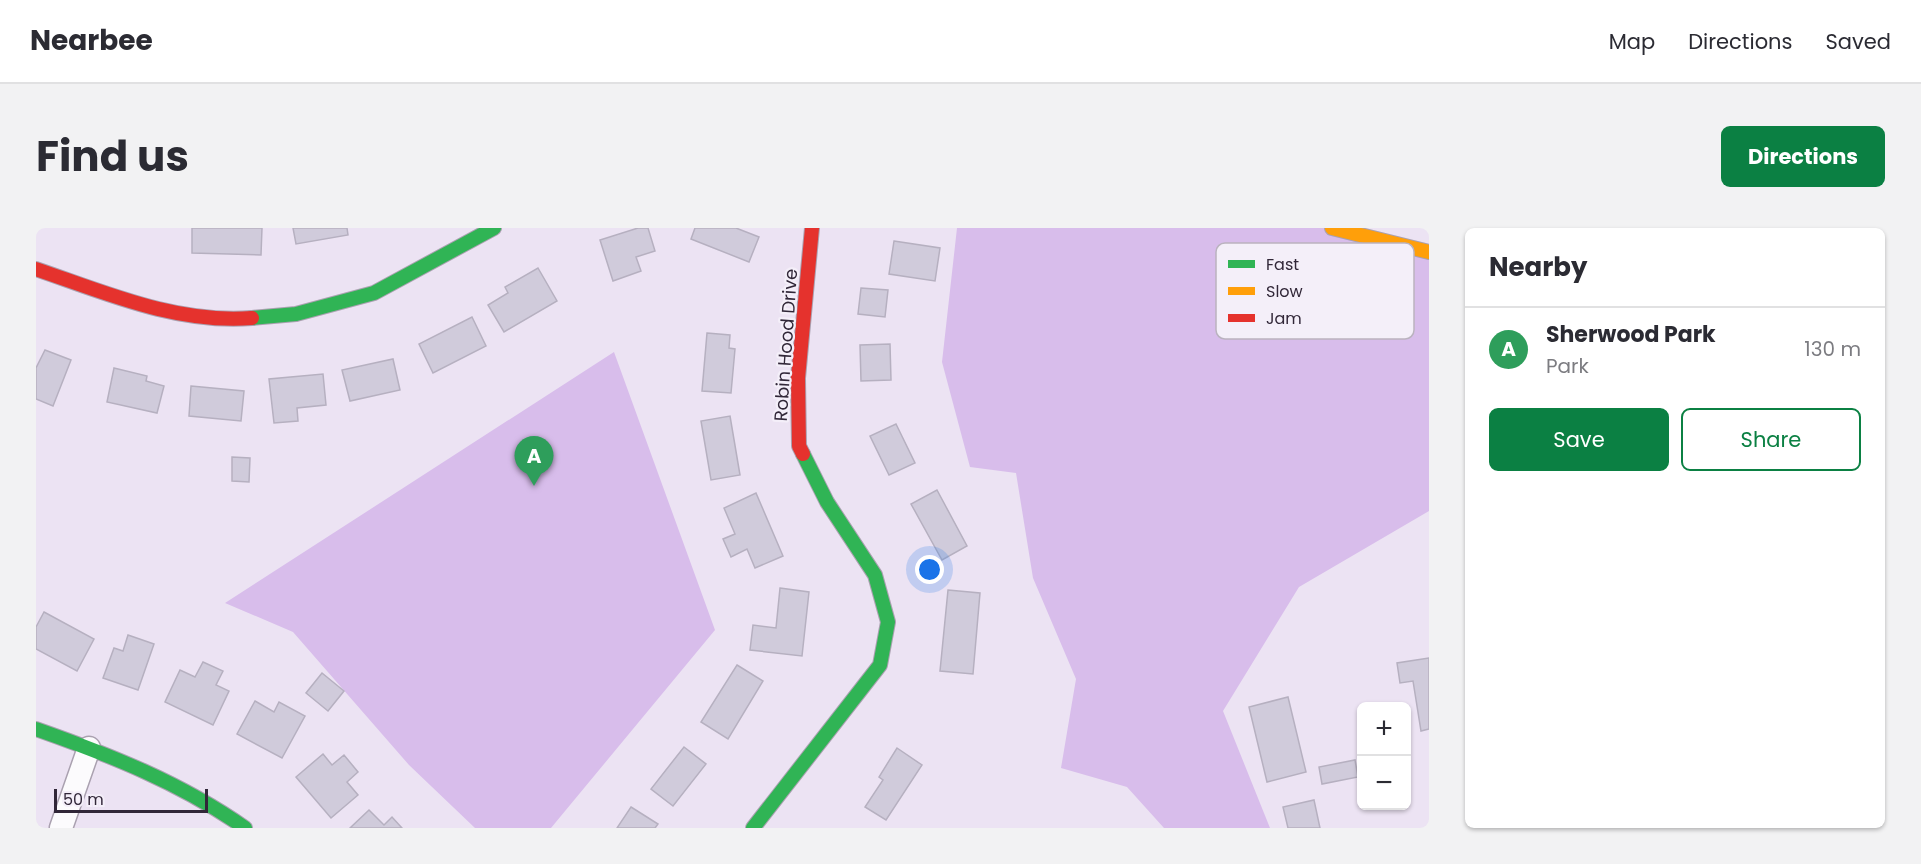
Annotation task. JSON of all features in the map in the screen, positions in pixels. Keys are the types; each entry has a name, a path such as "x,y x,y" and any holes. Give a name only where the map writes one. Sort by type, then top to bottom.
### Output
{"street":[{"path":"36,269 151,309 224,320 265,317 296,314 374,293 494,228"},
{"name":"Robin Hood Drive","path":"753,828 880,665 888,622 875,574 827,502 799,446 798,378 812,228"},
{"path":"1332,228 1393,243"},
{"path":"1414,248 1429,252"},
{"path":"36,729 141,767 214,804 245,828"},
{"path":"61,828 88,748"}],"shaded area":[{"path":"957,228 1332,228 1393,243 1216,243 1216,339 1414,339 1414,248 1429,252 1429,511 1299,587 1223,711 1270,828 1164,828 1127,787 1061,768 1076,679 1033,578 1016,473 970,467 942,362"},
{"path":"614,352 715,630 551,828 475,828 409,765 293,632 225,603"}],"building":[{"path":"192,228 262,228 261,255 192,253"},
{"path":"293,228 347,228 348,235 296,244"},
{"path":"638,228 648,228 655,251 636,257 641,271 613,281 600,240"},
{"path":"695,228 736,228 759,237 749,262 691,239"},
{"path":"894,241 940,248 935,281 889,274"},
{"path":"538,268 557,301 504,332 488,305 508,293 505,287"},
{"path":"861,288 888,290 885,317 858,314"},
{"path":"472,317 486,346 433,373 419,344"},
{"path":"707,333 730,335 729,348 735,349 731,393 702,391"},
{"path":"890,344 891,380 861,381 860,345"},
{"path":"45,350 71,360 53,406 36,399 36,368"},
{"path":"393,359 400,390 350,401 342,370"},
{"path":"114,368 147,376 146,381 164,386 157,413 107,402"},
{"path":"323,374 326,405 297,408 298,421 274,423 269,379"},
{"path":"191,386 244,391 241,421 189,416"},
{"path":"730,416 740,475 711,480 701,421"},
{"path":"896,424 915,463 889,475 870,436"},
{"path":"232,457 250,458 249,482 232,481"},
{"path":"937,490 967,546 942,560 911,504"},
{"path":"756,493 783,556 755,568 747,549 731,557 723,539 735,534 724,508"},
{"path":"780,588 809,592 802,656 750,650 753,625 776,628"},
{"path":"948,590 980,593 973,674 940,671"},
{"path":"44,612 94,639 77,671 36,649 36,627"},
{"path":"128,635 154,644 138,690 103,678 114,648 123,651"},
{"path":"1429,658 1429,729 1421,731 1413,681 1400,683 1397,663"},
{"path":"203,662 223,671 216,685 229,691 213,725 165,702 180,670 195,677"},
{"path":"737,665 763,681 728,739 701,722"},
{"path":"322,673 344,691 328,711 306,693"},
{"path":"1288,697 1306,772 1267,782 1249,707"},
{"path":"255,701 274,712 279,702 305,716 282,758 237,734"},
{"path":"684,747 706,764 673,806 651,789"},
{"path":"897,748 922,765 886,820 865,807 883,780 879,777"},
{"path":"323,754 332,765 344,755 358,772 347,782 358,795 331,818 296,777"},
{"path":"1355,760 1357,777 1322,784 1319,767"},
{"path":"1314,800 1320,828 1288,828 1283,807"},
{"path":"631,807 658,824 655,828 617,828"},
{"path":"369,810 384,825 392,817 402,828 350,828"}],"traffic: fast":[{"path":"252,318 296,314 374,293 494,228"},
{"path":"753,828 880,665 888,622 875,575 827,502 803,454"},
{"path":"36,729 144,771 196,797 245,828"}],"traffic: slow":[{"path":"1332,228 1393,243"},
{"path":"1414,248 1429,252"}],"traffic: jam":[{"path":"803,454 799,446 798,378 812,228"},
{"path":"36,269 142,305 196,316 224,319 252,318"}],"place":[{"name":"Sherwood Park","path":"534,486"}]}
